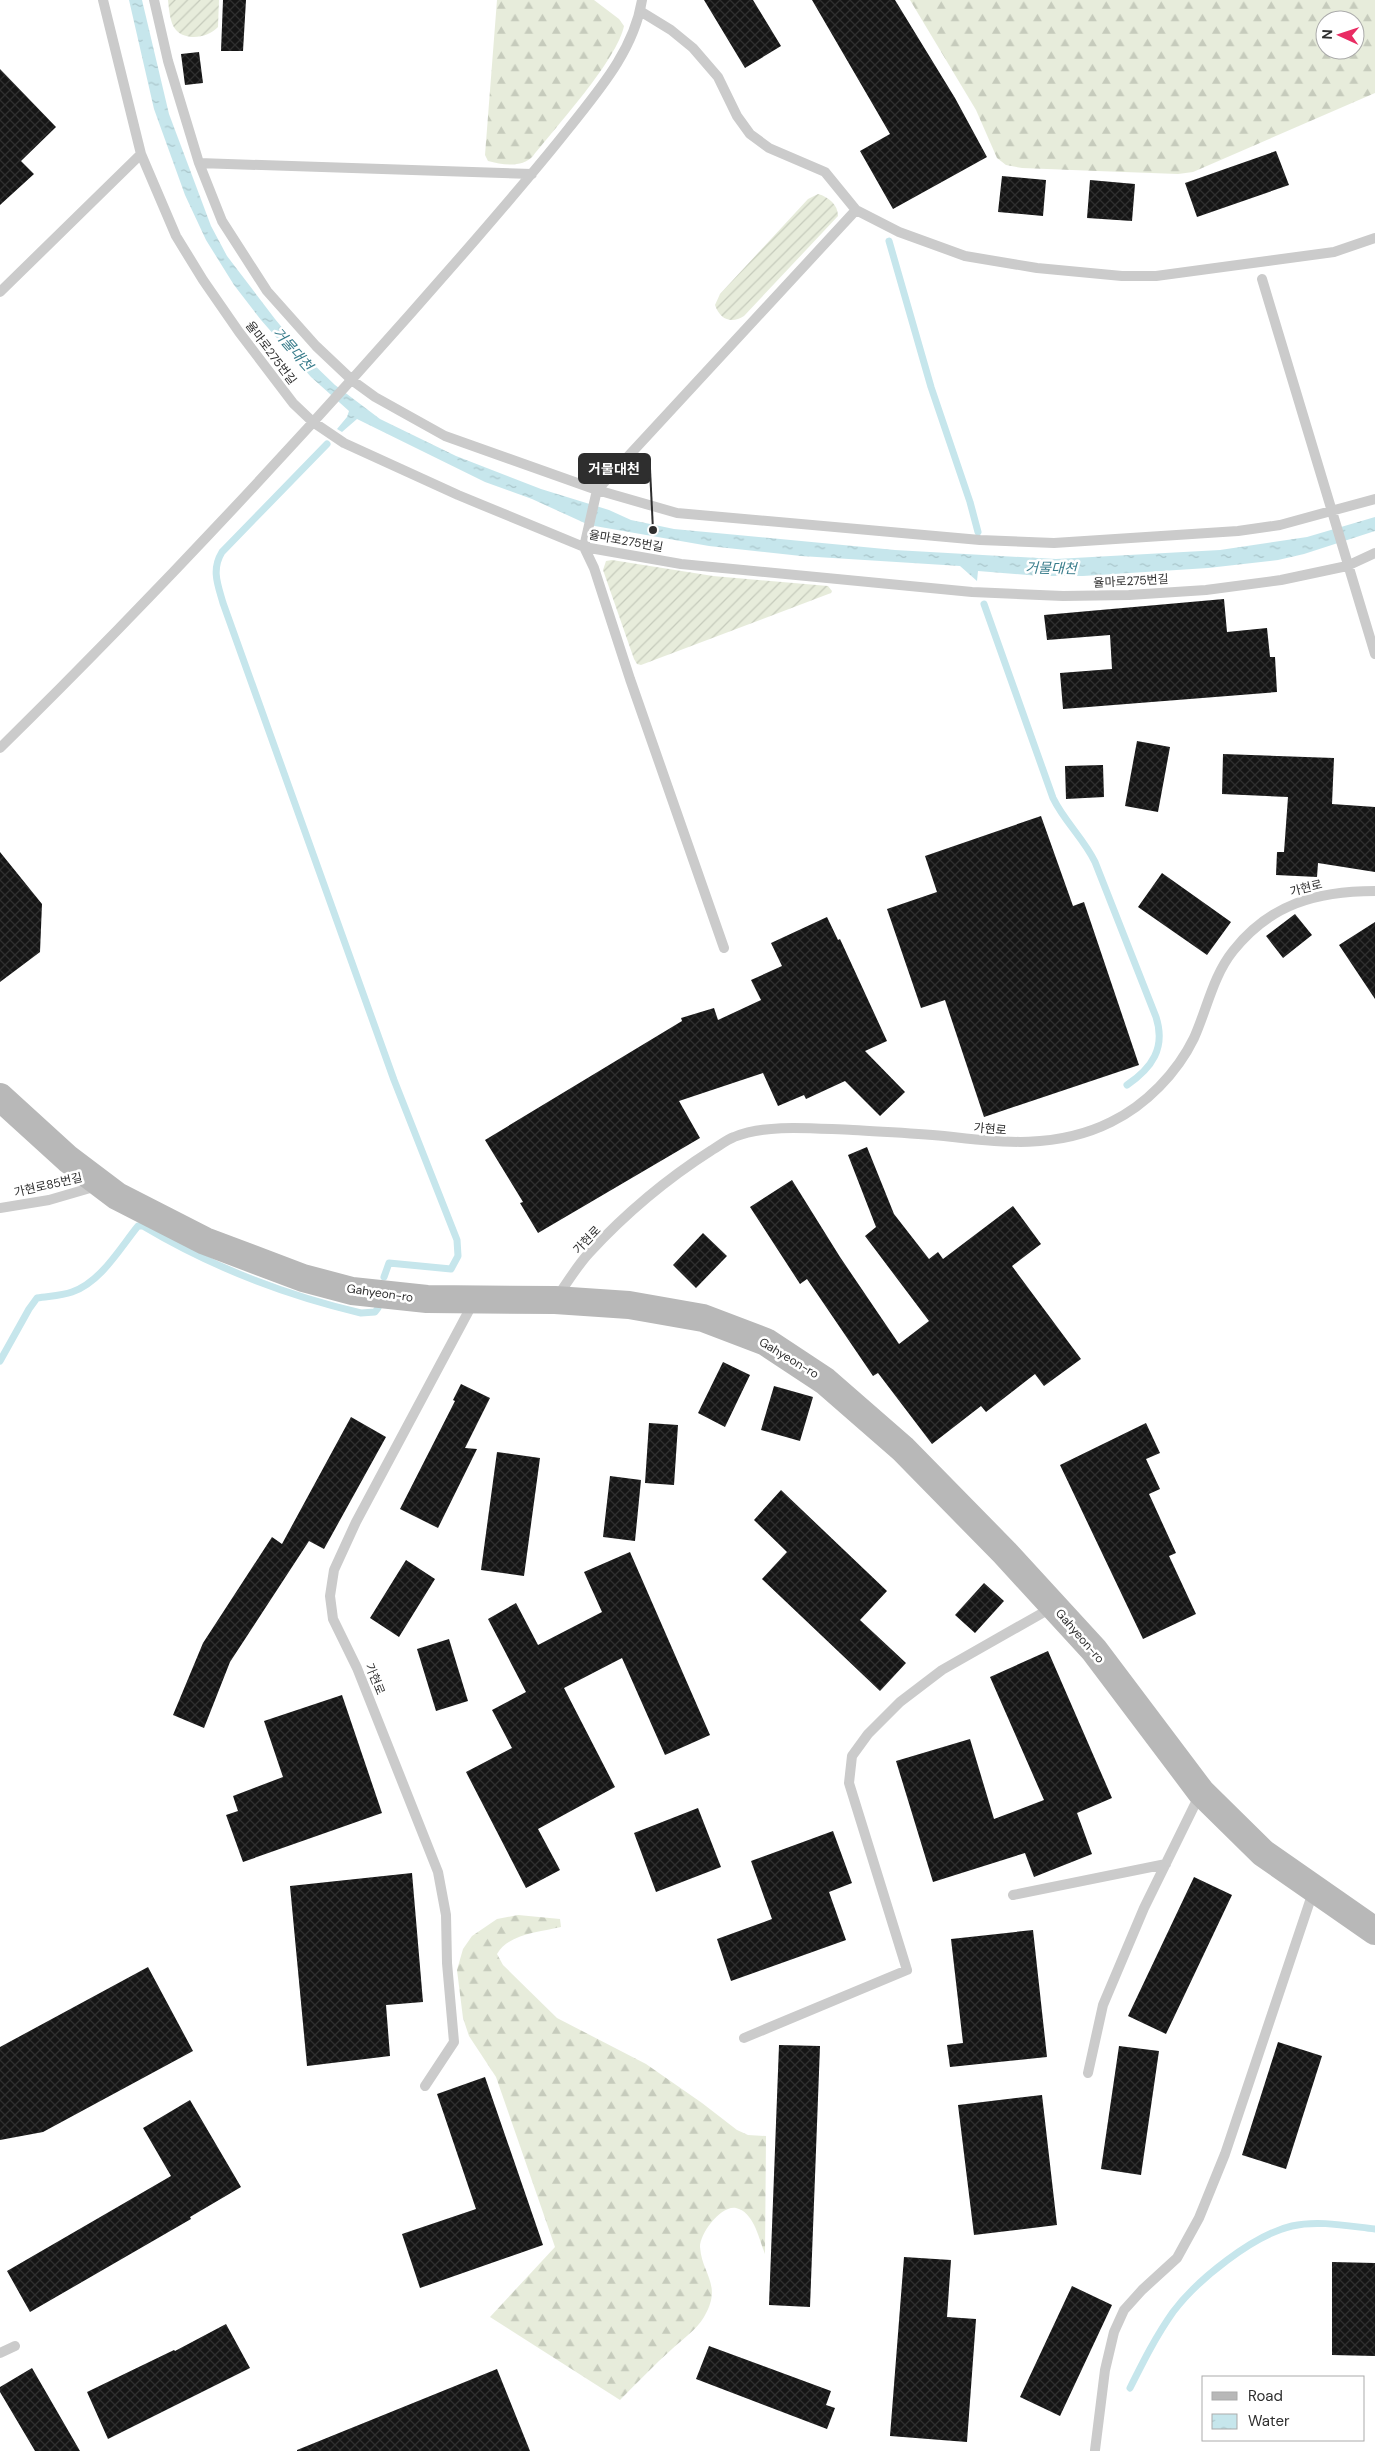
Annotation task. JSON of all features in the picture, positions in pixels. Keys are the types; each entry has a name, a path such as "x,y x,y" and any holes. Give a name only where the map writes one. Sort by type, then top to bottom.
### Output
{"street":[{"name":"Gahyeon-ro","path":"0,1097 68,1159 117,1196 204,1241 303,1278 352,1291 427,1300 554,1300 629,1305 703,1318 766,1342 825,1380 903,1449 1094,1650 1201,1792 1263,1853 1375,1931"}],"lane":[{"name":"율마로275번길","path":"103,0 141,154 176,236 203,280 287,395 313,422 344,443 458,495 584,547 681,564 972,592 1063,596 1129,595 1244,586 1347,566 1375,553"},
{"path":"154,0 168,61 199,163 222,220 267,291 316,346 353,381 375,397 445,436 597,490 651,507 710,517 980,540 1054,543 1238,531 1280,525 1375,499"},
{"path":"0,748 78,672 353,381 532,174 611,75 626,46 641,5 693,48 718,77 737,116 750,134 769,148 825,172 856,210 899,232 965,256 1037,268 1122,276 1156,276 1233,264 1298,258 1334,252 1375,238"},
{"path":"0,292 141,154"},
{"path":"199,163 261,163 532,174"},
{"path":"724,948 630,679 594,568 584,547 597,490 856,210"},
{"path":"1262,279 1330,511 1375,654"},
{"name":"가현로","path":"554,1300 588,1254 627,1217 683,1169 734,1137 766,1130 802,1128 922,1134 1000,1143 1040,1143 1072,1137 1111,1122 1142,1102 1171,1075 1193,1039 1211,991 1232,952 1258,924 1282,908 1304,900 1327,895 1375,891"},
{"name":"가현로85번길","path":"0,1208 49,1200 102,1184"},
{"name":"가현로","path":"425,2086 454,2042 447,1963 446,1916 438,1872 357,1668 333,1619 330,1596 334,1570 356,1522 475,1300"},
{"path":"744,2038 907,1970 849,1783 852,1756 868,1734 894,1709 942,1670 1054,1606"},
{"path":"1088,2073 1103,2005 1166,1864 1201,1792"},
{"path":"1013,1895 1166,1864"},
{"path":"1094,2450 1105,2370 1114,2332 1124,2310 1142,2290 1177,2258 1199,2218 1225,2154 1314,1888"},
{"path":"0,2353 15,2346"}],"green space":[{"path":"168,0 219,0 218,27 204,36 192,37 181,34 172,24"},
{"path":"497,0 594,0 619,19 624,26 610,57 585,93 533,156 529,160 518,164 500,164 488,161 485,155"},
{"path":"910,0 1375,0 1375,93 1193,172 1178,174 1022,168 1006,165 997,158 976,110"},
{"path":"818,194 832,202 838,212 838,216 744,316 735,320 723,317 715,305 720,294 808,199"},
{"path":"612,560 713,576 828,586 832,591 831,593 641,665 637,664 634,659 603,570 606,561"},
{"path":"518,1915 560,1919 561,1927 534,1932 517,1938 502,1947 497,1954 503,1965 557,2018 646,2064 737,2130 748,2135 766,2136 765,2254 752,2220 742,2211 730,2208 712,2221 701,2241 700,2247 712,2288 712,2296 704,2317 694,2330 659,2361 620,2400 490,2317 555,2247 496,2077 469,2036 463,2018 457,1970 463,1949 472,1936 497,1919"}],"water":[{"path":"129,0 142,0 169,114 211,226 227,256 308,359 335,385 380,419 456,456 541,489 609,510 631,520 674,529 895,550 1056,559 1220,550 1307,537 1375,517 1375,531 1304,554 1278,560 1208,568 1083,576 1040,576 978,571 977,581 960,566 801,556 709,546 589,525 532,499 485,482 357,419 342,432 337,429 347,417 349,411 311,377 261,320 234,285 206,240 185,195 154,109"}],"building":[{"path":"223,0 246,0 243,51 221,51"},
{"path":"704,0 753,0 781,46 745,68"},
{"path":"812,0 895,0 955,98 987,157 893,209 860,151 890,134"},
{"path":"199,52 203,83 185,85 181,54"},
{"path":"0,69 56,127 21,161 34,174 0,205"},
{"path":"1276,151 1289,185 1197,217 1185,183"},
{"path":"1002,176 1046,180 1043,216 998,212"},
{"path":"1090,180 1135,184 1132,221 1087,218"},
{"path":"1224,599 1227,632 1267,628 1270,657 1275,657 1277,692 1063,709 1060,673 1112,669 1110,635 1047,640 1044,615"},
{"path":"1137,741 1170,747 1158,812 1125,806"},
{"path":"1223,754 1334,758 1332,804 1375,807 1375,872 1318,863 1317,877 1276,875 1277,852 1284,852 1288,797 1222,794"},
{"path":"1103,765 1104,797 1066,799 1065,766"},
{"path":"1041,816 1073,906 1084,902 1139,1065 984,1117 945,1000 921,1008 887,909 937,892 925,856"},
{"path":"0,852 42,904 40,952 0,982"},
{"path":"1162,873 1231,922 1207,955 1138,907"},
{"path":"1295,914 1312,935 1283,958 1266,936"},
{"path":"827,917 838,940 840,939 887,1041 865,1051 905,1092 880,1116 845,1081 806,1099 804,1095 778,1106 763,1073 679,1101 700,1138 538,1233 520,1203 523,1202 485,1140 682,1021 681,1018 714,1008 718,1020 761,1000 751,980 782,966 771,943"},
{"path":"1375,922 1375,999 1339,945"},
{"path":"867,1147 894,1214 929,1259 938,1252 943,1259 1013,1206 1041,1244 1012,1266 1081,1359 1044,1386 1035,1374 986,1412 981,1406 932,1444 878,1373 873,1376 807,1279 800,1284 750,1207 792,1180 840,1257 899,1344 929,1321 865,1236 876,1227 848,1155"},
{"path":"703,1233 727,1256 696,1288 673,1265"},
{"path":"723,1362 750,1375 725,1427 698,1413"},
{"path":"461,1384 490,1398 465,1448 477,1449 438,1528 400,1509 455,1401 453,1400"},
{"path":"774,1386 813,1397 800,1441 761,1430"},
{"path":"351,1417 386,1437 324,1549 309,1541 230,1662 204,1728 173,1715 203,1643 272,1537 282,1544"},
{"path":"649,1423 678,1425 674,1485 645,1483"},
{"path":"1146,1423 1160,1453 1146,1459 1160,1489 1149,1494 1176,1553 1169,1556 1196,1614 1143,1639 1060,1465"},
{"path":"497,1452 540,1458 524,1576 481,1570"},
{"path":"610,1476 641,1480 635,1541 603,1537"},
{"path":"781,1490 887,1591 860,1620 906,1663 880,1691 762,1579 787,1552 754,1520"},
{"path":"630,1552 710,1735 665,1755 622,1658 564,1688 615,1787 538,1829 560,1870 526,1888 466,1772 512,1748 492,1710 526,1692 488,1619 516,1603 538,1645 602,1612 584,1572"},
{"path":"406,1560 435,1579 399,1637 370,1618"},
{"path":"984,1583 1004,1601 975,1633 955,1615"},
{"path":"449,1639 468,1701 436,1711 417,1649"},
{"path":"1048,1651 1112,1798 1077,1813 1092,1854 1034,1877 1025,1853 933,1882 896,1761 970,1739 994,1819 1044,1800 990,1677"},
{"path":"342,1695 382,1813 243,1862 226,1815 238,1811 233,1796 283,1777 264,1721"},
{"path":"698,1808 721,1867 656,1892 634,1833"},
{"path":"833,1831 852,1883 829,1892 846,1940 731,1981 717,1939 772,1919 751,1861"},
{"path":"412,1873 423,2002 386,2005 390,2056 307,2066 290,1886"},
{"path":"1194,1877 1232,1895 1166,2034 1128,2016"},
{"path":"1033,1930 1047,2057 950,2067 947,2045 963,2043 951,1939"},
{"path":"148,1967 193,2051 43,2132 0,2140 0,2047"},
{"path":"1278,2042 1322,2056 1286,2169 1242,2155"},
{"path":"779,2045 820,2046 810,2307 769,2305"},
{"path":"1119,2046 1159,2051 1141,2175 1101,2169"},
{"path":"485,2077 543,2245 420,2288 402,2234 476,2209 437,2094"},
{"path":"1042,2095 1057,2225 974,2235 958,2105"},
{"path":"190,2100 241,2187 190,2217 191,2219 30,2312 7,2271 171,2176 143,2128"},
{"path":"904,2257 951,2260 947,2317 976,2319 967,2442 890,2436"},
{"path":"1332,2262 1375,2263 1375,2356 1332,2355"},
{"path":"1072,2286 1112,2305 1060,2416 1020,2397"},
{"path":"226,2324 250,2368 108,2439 87,2392 175,2351"},
{"path":"709,2346 831,2391 826,2405 835,2408 827,2429 696,2379"},
{"path":"32,2368 80,2451 35,2451 0,2392 0,2387"},
{"path":"497,2369 530,2451 297,2451 297,2450"}],"waterway":[{"path":"889,241 931,387 970,502 978,532"},
{"path":"327,444 222,552 216,571 223,603 394,1080 457,1240 458,1256 451,1269 389,1263 384,1277"},
{"path":"984,604 1053,798 1095,862 1156,1017 1159,1038 1155,1056 1143,1072 1127,1085"},
{"path":"0,1361 37,1298 72,1292 92,1281 109,1264 138,1226 143,1226 221,1266 276,1288 361,1313 375,1312 378,1308"},
{"path":"1130,2388 1155,2340 1173,2312 1196,2286 1227,2260 1260,2239 1292,2226 1302,2224 1333,2224 1375,2229"}],"place":[{"name":"거물대천","path":"653,530"}]}
